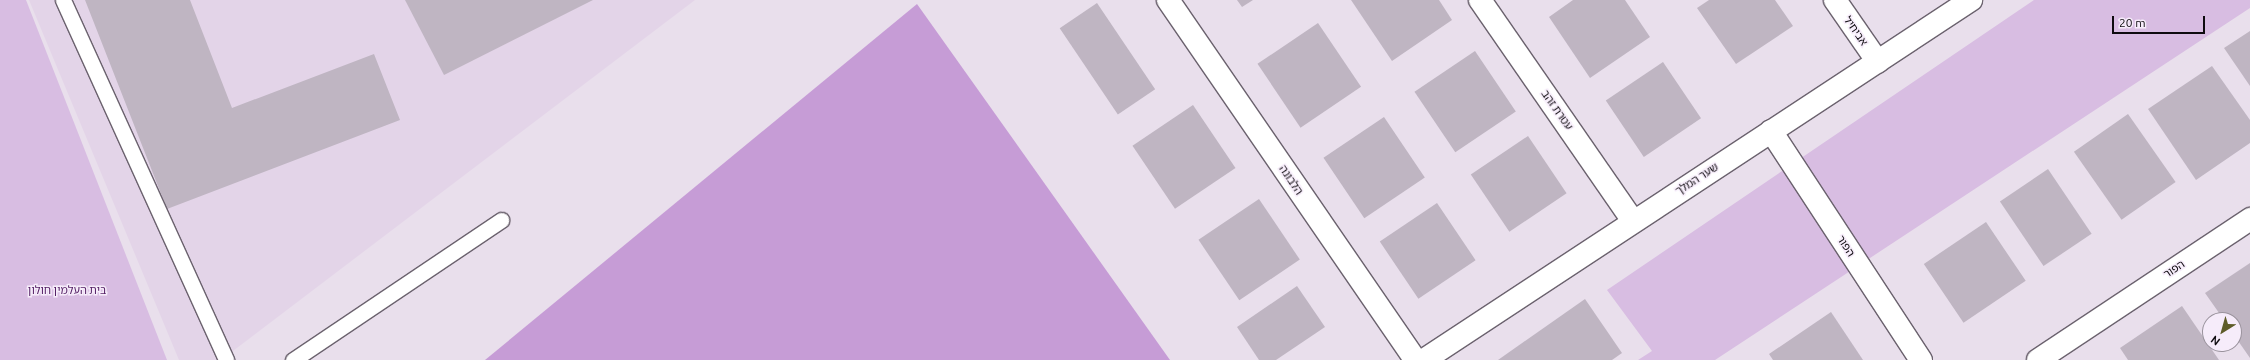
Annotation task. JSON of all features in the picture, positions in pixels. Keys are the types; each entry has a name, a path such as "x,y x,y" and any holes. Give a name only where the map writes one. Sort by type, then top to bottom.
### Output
{"street":[{"name":"הלבונה","path":"1168,0 1415,360"},
{"name":"עטרת זהב","path":"1480,0 1633,221"},
{"name":"אביחיל","path":"1835,0 1878,62"},
{"name":"שער המלך","path":"1424,360 1633,221 1971,0"},
{"name":"הפור","path":"1771,131 1921,360"},
{"name":"הפור","path":"2038,360 2250,219"}],"lane":[{"path":"63,0 226,360"},
{"path":"294,360 501,220"}],"shaded area":[{"path":"29,0 695,0 221,360 179,360"},
{"path":"917,4 1170,360 485,360"}],"green space":[{"name":"בית העלמין חולון","path":"0,0 26,0 167,360 0,360"},
{"path":"2034,0 2250,0 2250,8 1715,360 1638,360 1652,351 1607,290"}],"building":[{"path":"85,0 190,0 232,108 374,54 400,120 167,209"},
{"path":"405,0 593,0 444,75"},
{"path":"1237,0 1253,0 1242,7"},
{"path":"1351,0 1439,0 1452,20 1392,61"},
{"path":"1573,0 1625,0 1650,37 1590,78 1549,17"},
{"path":"1709,0 1775,0 1793,26 1736,64 1697,8"},
{"path":"1097,3 1155,89 1118,114 1060,28"},
{"path":"1318,23 1361,87 1301,128 1257,64"},
{"path":"2250,31 2250,86 2224,48"},
{"path":"1475,51 1516,112 1455,152 1414,92"},
{"path":"1663,62 1701,118 1644,157 1606,101"},
{"path":"2212,66 2250,120 2250,143 2196,180 2148,109"},
{"path":"1193,105 1235,168 1175,209 1132,146"},
{"path":"2128,114 2176,182 2122,220 2074,152"},
{"path":"1384,117 1425,178 1364,218 1323,158"},
{"path":"1528,136 1567,193 1509,232 1471,175"},
{"path":"2048,169 2092,234 2044,266 2000,201"},
{"path":"1259,199 1300,260 1239,300 1198,240"},
{"path":"1437,203 1476,260 1418,299 1380,242"},
{"path":"1986,222 2026,281 1964,323 1924,264"},
{"path":"2250,263 2250,358 2242,346 2242,312 2218,312 2205,293"},
{"path":"1297,286 1325,327 1276,360 1259,360 1237,327"},
{"path":"1585,299 1622,353 1612,360 1498,360"},
{"path":"2182,306 2202,335 2202,352 2214,352 2219,360 2128,360 2120,348"},
{"path":"1831,312 1863,360 1773,360 1769,354"}]}
